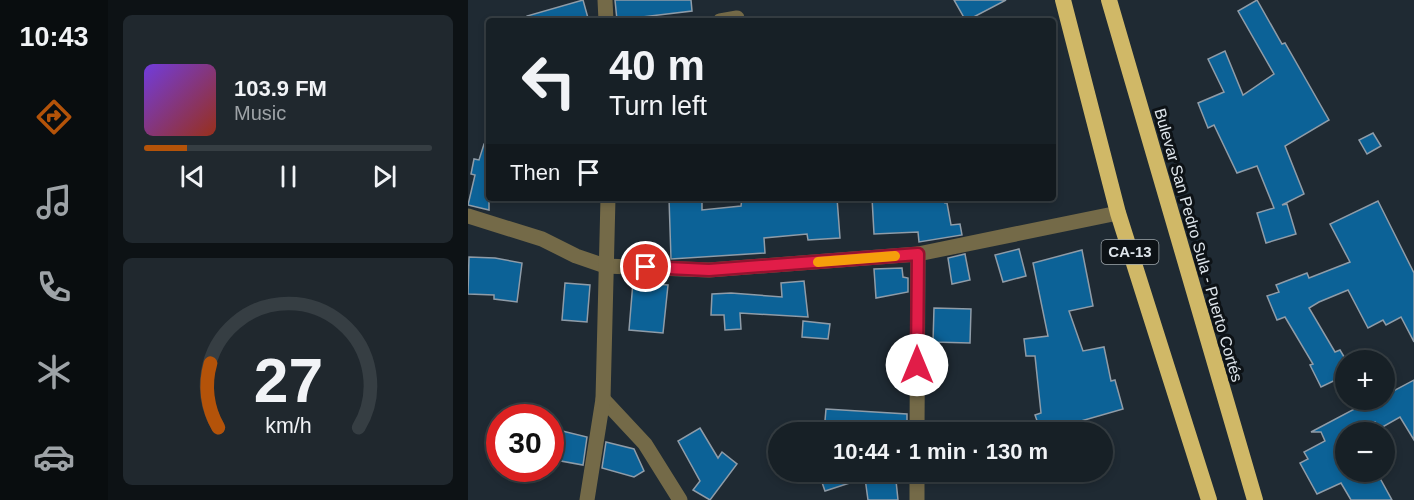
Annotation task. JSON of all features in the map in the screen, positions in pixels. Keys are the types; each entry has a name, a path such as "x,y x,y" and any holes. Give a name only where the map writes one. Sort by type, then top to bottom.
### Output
{"highway":[{"name":"CA-13","path":"1063,0 1118,213 1209,500"},
{"name":"Bulevar San Pedro Sula - Puerto Cortés","path":"1109,0 1255,500"}],"street":[{"path":"605,0 606,18"},
{"path":"587,500 603,399 608,201"},
{"path":"468,216 542,239 576,256 605,266 709,270 918,254 1118,213"},
{"path":"917,422 918,254"},
{"path":"603,399 645,444 680,500"},
{"path":"917,482 917,500"}],"building":[{"path":"583,0 588,18 527,18 527,16"},
{"path":"615,0 691,0 692,11 617,18"},
{"path":"954,0 1006,0 972,18 964,18"},
{"path":"1257,0 1282,44 1285,43 1329,120 1285,146 1304,194 1282,205 1287,204 1296,234 1266,243 1257,213 1274,208 1257,166 1237,173 1214,125 1208,128 1198,103 1224,92 1208,59 1225,51 1243,95 1274,74 1238,11"},
{"path":"1373,133 1381,146 1367,154 1359,140"},
{"path":"484,144 486,144 486,201 489,201 489,210 468,205 475,175 471,174 474,159 479,160"},
{"path":"669,201 702,201 702,210 741,206 742,201 837,201 840,238 808,240 807,234 764,238 765,253 671,259"},
{"path":"872,201 945,201 951,225 960,224 962,235 919,242 918,232 874,234"},
{"path":"1378,201 1414,273 1414,342 1401,317 1386,325 1383,320 1368,328 1348,290 1319,302 1309,308 1335,352 1335,380 1321,387 1310,365 1313,364 1285,317 1277,320 1267,296 1279,292 1276,285 1307,273 1309,278 1350,262 1330,224"},
{"path":"1019,249 1026,276 1003,282 995,255"},
{"path":"1082,250 1093,306 1069,311 1083,351 1104,347 1111,381 1115,380 1123,409 1078,422 1037,422 1035,415 1041,413 1035,356 1026,356 1024,339 1048,336 1033,263"},
{"path":"965,254 970,280 952,284 948,258"},
{"path":"469,257 495,258 522,263 517,302 494,299 494,295 468,294"},
{"path":"902,268 903,277 908,278 908,292 876,298 874,269"},
{"path":"804,281 808,317 740,313 741,329 725,330 724,315 711,315 712,294 731,293 782,297 781,283"},
{"path":"633,282 668,285 663,333 629,330"},
{"path":"565,283 590,285 587,322 562,320"},
{"path":"934,308 971,309 970,343 933,342"},
{"path":"803,321 830,324 828,339 802,337"},
{"path":"1414,380 1414,440 1400,417 1391,422 1335,422 1335,482 1382,482 1392,500 1351,500 1341,483 1317,494 1300,463 1308,459 1304,452 1325,441 1321,432 1311,432 1353,410 1395,410 1395,390"},
{"path":"826,409 907,414 907,422 825,422"},
{"path":"700,428 718,458 722,452 737,464 710,500 693,490 700,481 678,441"},
{"path":"564,431 587,437 583,465 564,462"},
{"path":"606,442 634,449 644,471 634,477 602,468"},
{"path":"822,482 853,482 825,491"},
{"path":"866,482 896,482 898,500 868,500"}],"slow traffic":[{"path":"818,262 895,256"}],"route":[{"path":"646,267 709,270 918,254 917,365"}]}
